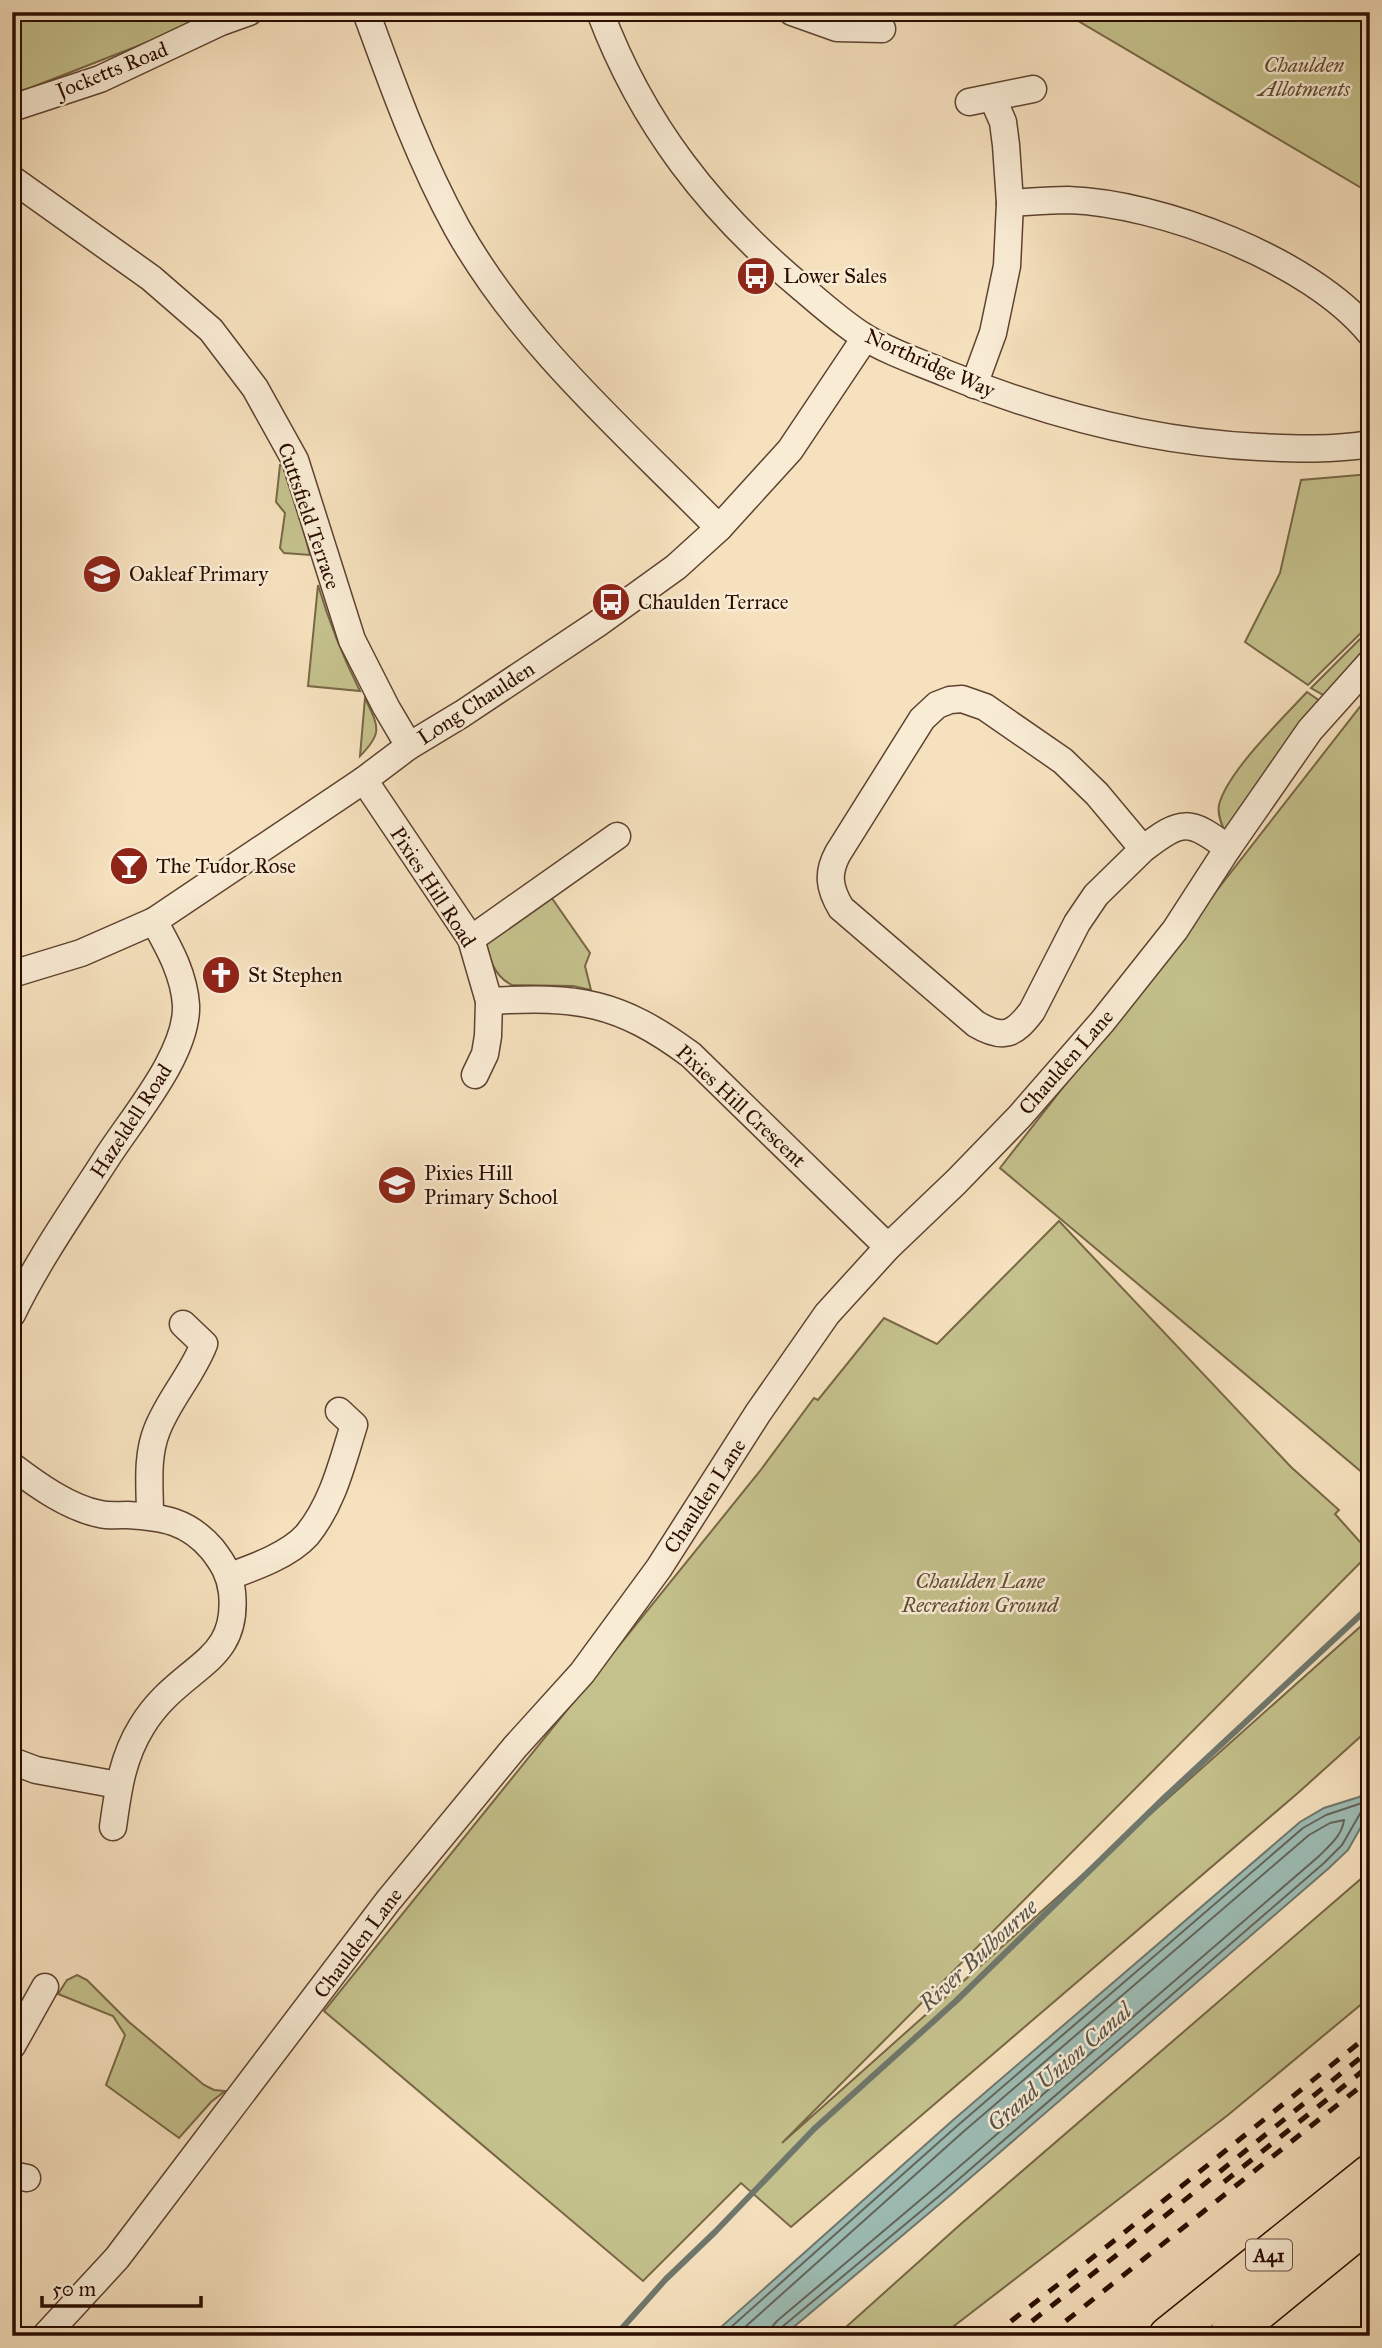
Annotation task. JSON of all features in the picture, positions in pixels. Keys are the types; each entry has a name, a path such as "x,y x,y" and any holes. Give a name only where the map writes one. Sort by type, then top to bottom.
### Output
{"highway":[{"name":"A41","path":"1168,2336 1370,2174"},
{"name":"A41","path":"1228,2336 1370,2220"}],"street":[{"name":"Jocketts Road","path":"12,108 100,79 221,22 249,12"},
{"path":"366,12 425,164 458,229 497,288 555,362 719,528"},
{"name":"Northridge Way","path":"600,12 607,32 646,109 673,154 716,208 769,261 865,338 974,385 1030,404 1151,437 1216,445 1300,449 1370,444"},
{"path":"792,12 837,28 882,29"},
{"path":"974,385 993,333 1005,280 1010,203 1003,122 981,100 1033,89"},
{"name":"Cuttsfield Terrace","path":"12,179 151,278 211,330 255,388 295,460 352,640 409,746"},
{"path":"1010,203 1069,200 1136,209 1237,242 1300,274 1357,317 1370,333"},
{"name":"Long Chaulden","path":"12,974 81,954 154,921 409,746 597,624 676,567 719,528 790,450 865,338"},
{"name":"Chaulden Lane","path":"45,2336 117,2258 388,1901 515,1747 582,1673 659,1569 758,1413 827,1314 888,1247 957,1182 1020,1116 1102,1023 1175,930 1310,730 1370,663"},
{"path":"1143,849 1097,794 1063,761 985,706 962,699 937,705 922,719 838,853 831,866 830,878 833,895 841,908 976,1024 999,1034 1010,1032 1022,1024 1032,1011 1077,923 1096,895 1143,849 1165,832 1180,826 1194,826 1228,848"},
{"name":"Pixies Hill Road","path":"363,780 471,939 489,1001 487,1045 475,1075"},
{"path":"471,939 617,836"},
{"name":"Hazeldell Road","path":"13,1311 106,1159 176,1053 183,1031 186,1006 181,976 154,921"},
{"name":"Pixies Hill Crescent","path":"489,1001 537,998 606,1007 664,1035 691,1055 888,1247"},
{"path":"150,1516 150,1468 156,1432 164,1413 204,1345 183,1324"},
{"path":"230,1576 291,1548 306,1535 334,1491 354,1425 339,1411"},
{"path":"12,1466 37,1485 100,1514 150,1516 191,1528 216,1554 230,1576 232,1624 225,1641 214,1656 164,1698 143,1726 127,1754 118,1785 113,1827"},
{"path":"12,1761 36,1770 118,1785"},
{"path":"12,2046 45,1987"}],"green space":[{"path":"12,12 225,12 12,95"},
{"name":"Chaulden Allotments","path":"1063,12 1370,12 1370,193"},
{"path":"280,465 283,465 299,511 310,555 284,553 280,548 285,513 276,502"},
{"path":"1370,474 1370,624 1308,685 1245,642 1280,573 1301,480"},
{"path":"318,585 337,639 360,691 308,686"},
{"path":"1370,629 1370,650 1325,696 1311,688"},
{"path":"1307,692 1320,701 1227,836 1219,813 1224,792 1257,746"},
{"path":"1370,694 1370,1479 1000,1168"},
{"path":"365,698 375,722 376,734 360,756"},
{"path":"549,894 590,953 585,966 591,990 573,986 512,985 500,977 493,965 485,938"},
{"name":"Chaulden Lane Recreation Ground","path":"1059,1221 1291,1467 1339,1510 1335,1514 1370,1553 782,2143 1370,1618 1370,1728 1299,1792 791,2227 741,2183 643,2281 324,2011 760,1471 814,1398 818,1400 884,1318 937,1344"},
{"path":"1370,1871 1370,1997 1228,2115 941,2336 836,2336 962,2223"},
{"path":"77,1975 87,1980 129,2022 204,2085 225,2091 211,2102 179,2138 106,2085 125,2035 113,2016 58,1994 67,1980"}],"water":[{"name":"Grand Union Canal","path":"1370,1788 1370,1811 1348,1850 1329,1868 783,2336 711,2336 952,2121 1300,1822 1324,1808 1359,1797"}],"waterway":[{"name":"River Bulbourne","path":"615,2336 666,2279 814,2129 956,2001 1164,1798 1370,1606"}],"railway":[{"path":"992,2336 1370,2034"},
{"path":"1013,2336 1370,2050"},
{"path":"1224,2182 1370,2065"},
{"path":"1047,2336 1370,2079"}],"place":[{"name":"Lower Sales","path":"756,276"},
{"name":"Oakleaf Primary","path":"102,574"},
{"name":"Chaulden Terrace","path":"611,602"},
{"name":"The Tudor Rose","path":"129,866"},
{"name":"St Stephen","path":"221,975"},
{"name":"Pixies Hill Primary School","path":"397,1185"}]}
